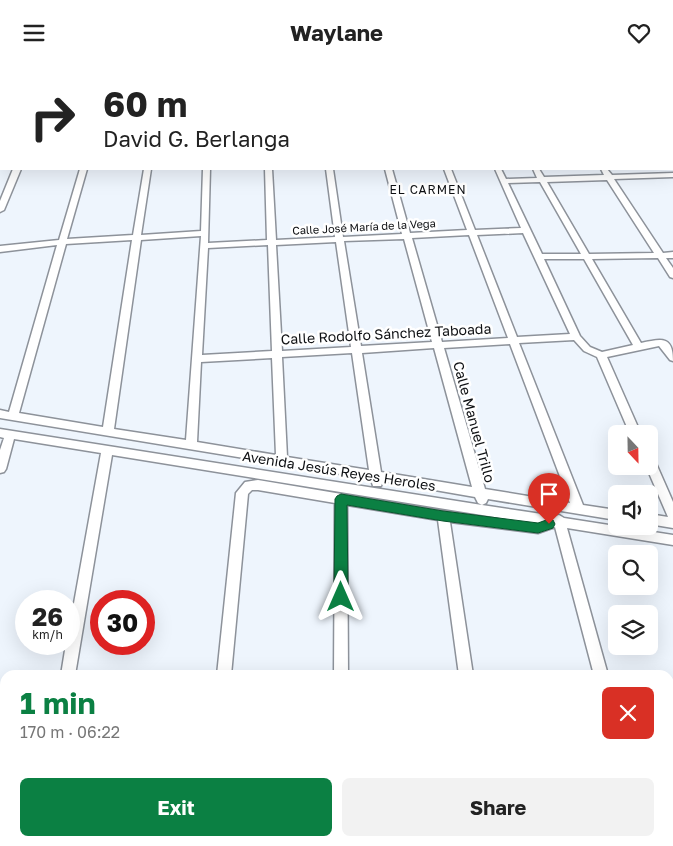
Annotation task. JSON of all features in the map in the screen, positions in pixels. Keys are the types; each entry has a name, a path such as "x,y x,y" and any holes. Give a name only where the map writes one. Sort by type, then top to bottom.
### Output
{"street":[{"path":"0,210 17,170"},
{"path":"13,417 84,170"},
{"path":"108,432 147,170"},
{"path":"191,446 198,359 207,170"},
{"path":"268,170 282,461"},
{"path":"328,170 379,492"},
{"name":"Calle Manuel Trillo","path":"388,170 480,494 486,509"},
{"path":"447,170 579,510"},
{"path":"498,170 576,337 587,349 601,355 660,342 673,358"},
{"path":"537,170 585,257 638,346"},
{"path":"605,170 673,275"},
{"path":"503,181 673,175"},
{"name":"Calle José María de la Vega","path":"204,246 525,230"},
{"path":"0,249 62,242 205,233"},
{"path":"538,257 673,255"},
{"name":"Calle Rodolfo Sánchez Taboada","path":"198,359 576,337"},
{"path":"601,355 632,425"},
{"name":"Avenida Jesús Reyes Heroles","path":"0,414 608,514"},
{"path":"0,469 5,434"},
{"name":"Avenida Jesús Reyes Heroles","path":"5,434 559,520 673,540"},
{"path":"69,670 107,450"},
{"path":"655,475 673,515"},
{"path":"224,670 242,493 248,485 258,485 443,516 538,528 559,520 600,670"},
{"path":"341,499 341,670"},
{"path":"443,516 465,670"},
{"path":"658,520 673,523"}],"district":[{"name":"EL CARMEN","path":"428,190"}],"route":[{"path":"341,597 341,499 443,516 538,528 549,524"}]}
